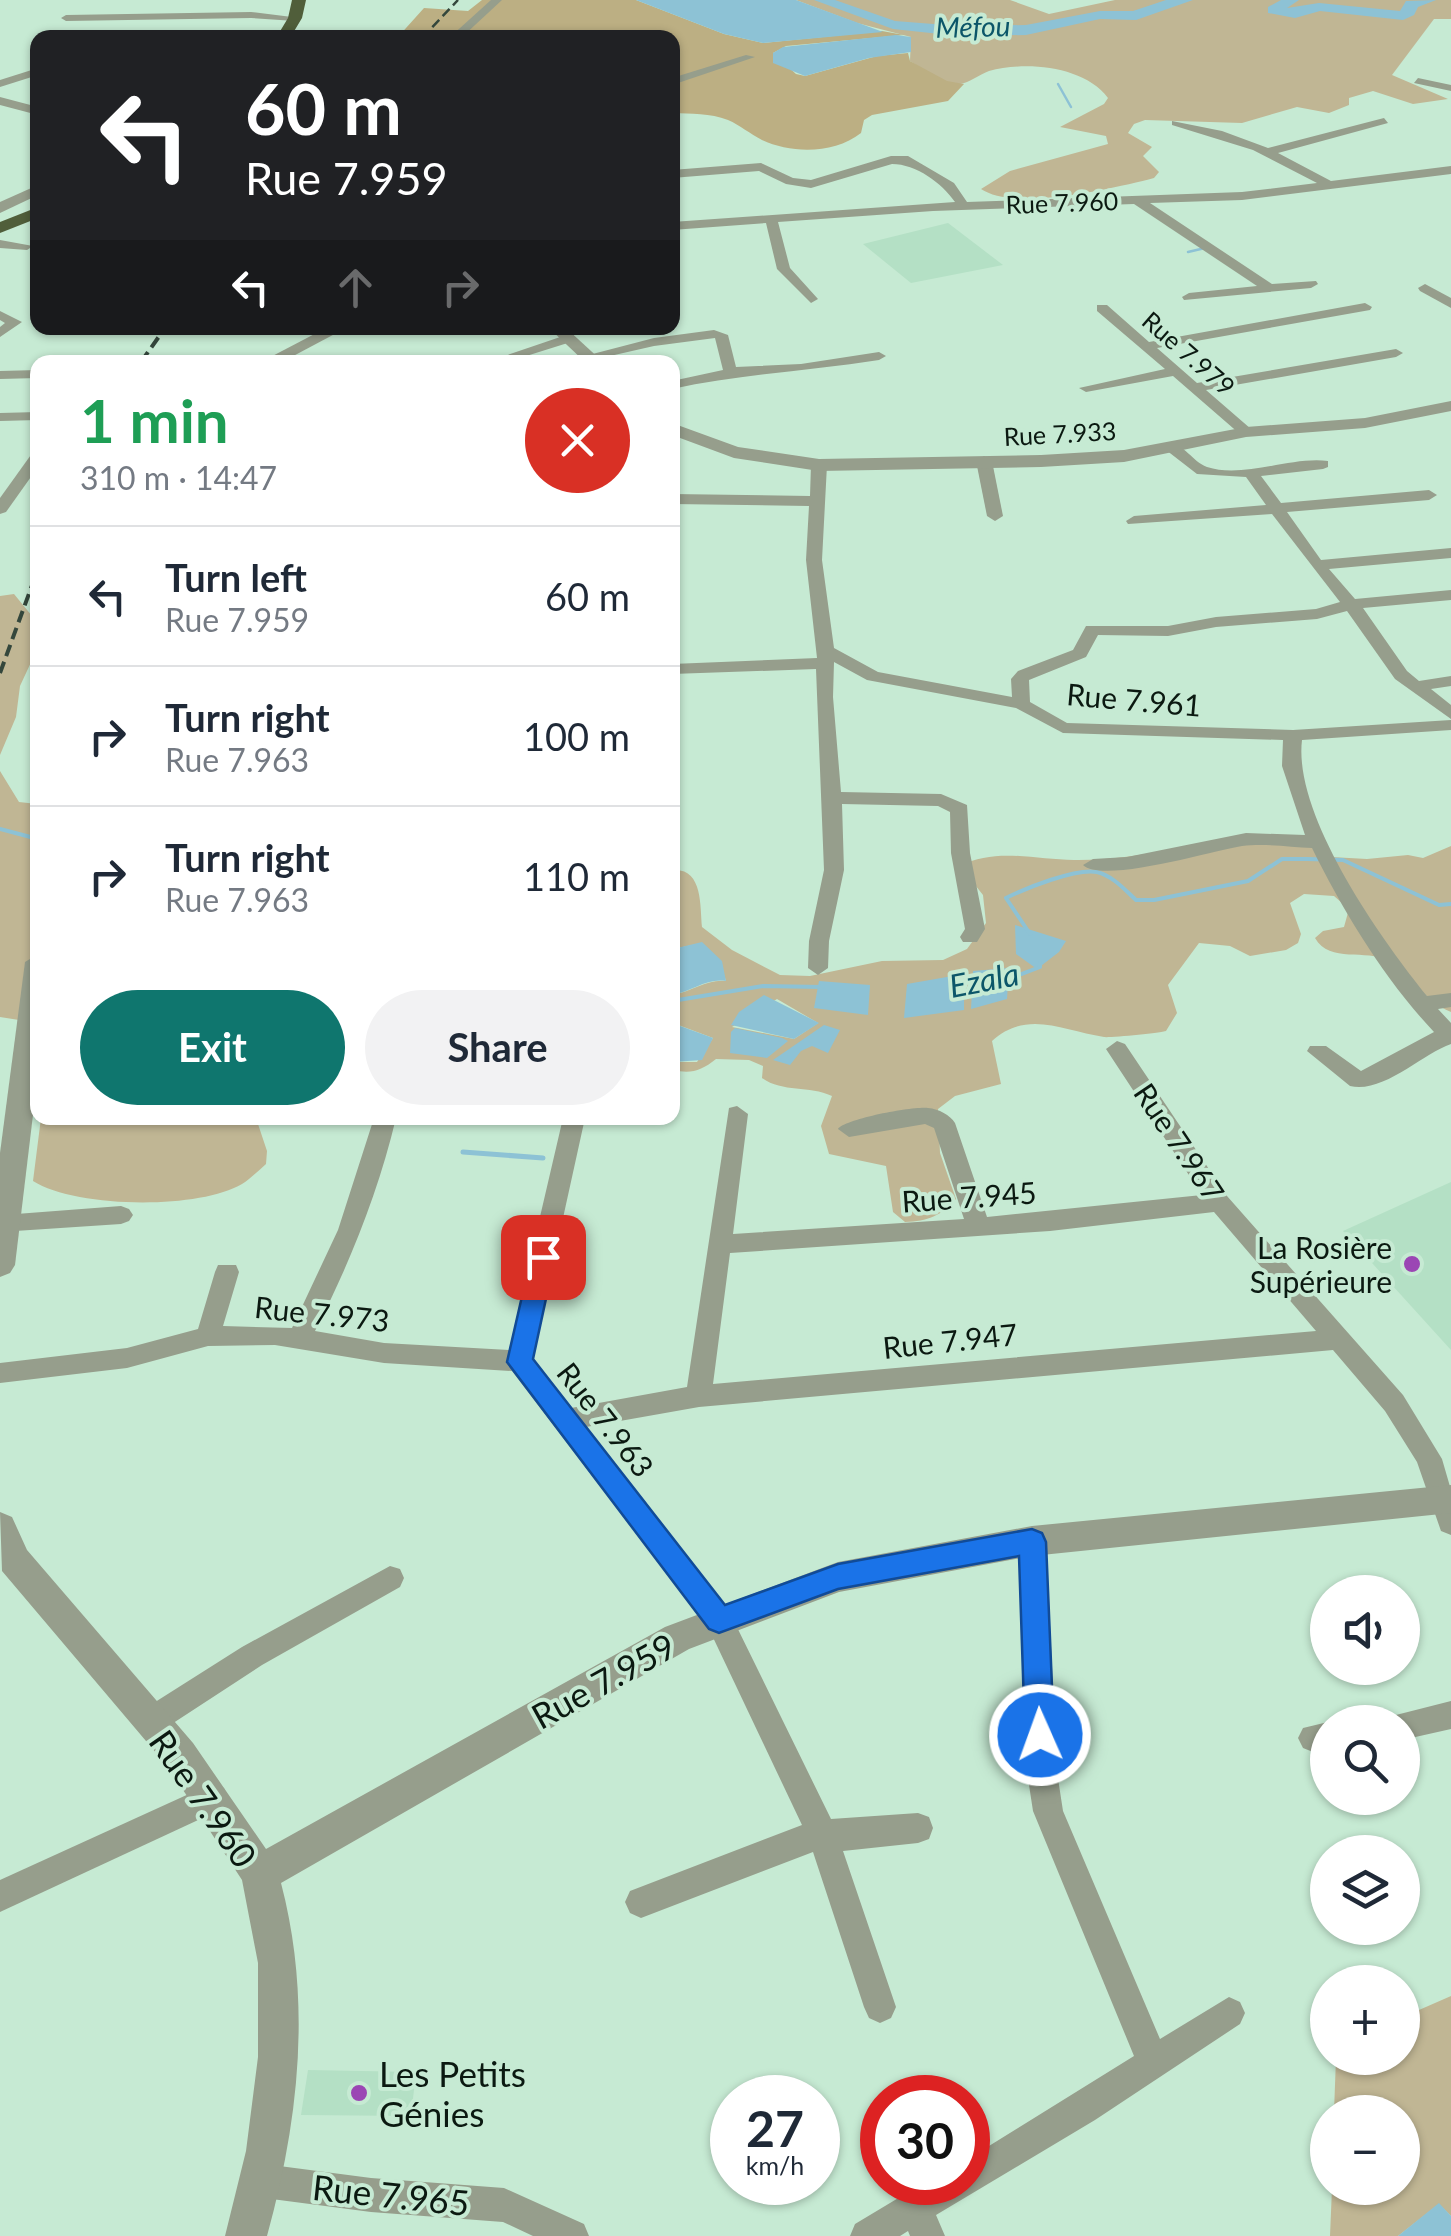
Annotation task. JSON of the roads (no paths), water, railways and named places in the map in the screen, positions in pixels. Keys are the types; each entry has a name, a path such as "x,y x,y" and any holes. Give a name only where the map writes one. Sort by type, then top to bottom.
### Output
{"highway":[{"path":"288,30 299,0"},
{"path":"0,228 30,215"}],"street":[{"path":"463,30 497,0"},
{"path":"66,18 295,18"},
{"path":"680,79 750,57"},
{"path":"0,84 30,75"},
{"path":"1418,81 1451,88"},
{"path":"0,101 30,110"},
{"path":"1271,151 1384,121"},
{"path":"1176,124 1231,136 1271,151 1332,187"},
{"path":"680,173 761,167 790,181 811,184 892,160 908,160 950,186 964,206"},
{"name":"Rue 7.960","path":"680,225 964,206 1242,196 1451,170"},
{"path":"0,208 30,194"},
{"path":"1136,199 1269,288"},
{"path":"771,219 784,269 811,300"},
{"path":"0,244 27,246"},
{"path":"1189,296 1311,284"},
{"path":"1424,288 1451,304"},
{"path":"1148,346 1365,307"},
{"name":"Rue 7.979","path":"1102,308 1246,432"},
{"path":"0,315 15,322 0,333"},
{"path":"608,355 654,342 720,334 725,361 732,372"},
{"path":"284,355 324,335"},
{"path":"511,355 558,335"},
{"path":"565,335 586,355"},
{"path":"1198,387 1396,353"},
{"path":"680,384 732,372 801,368 880,356"},
{"path":"1086,388 1179,371"},
{"path":"0,375 30,374"},
{"name":"Rue 7.933","path":"680,432 734,452 820,465 1102,458 1246,432 1330,427 1451,406"},
{"path":"0,417 30,416"},
{"path":"1172,448 1202,470 1250,473 1323,464"},
{"path":"984,461 996,516"},
{"path":"818,968 819,941 834,870 826,657 814,560 820,465"},
{"path":"0,509 30,466"},
{"path":"1250,473 1402,675 1451,714"},
{"path":"1134,521 1429,496"},
{"path":"680,499 818,501"},
{"path":"1317,564 1451,553"},
{"path":"1021,704 1020,680 1024,674 1080,653 1092,630 1168,632 1216,622 1318,614 1352,604 1451,595"},
{"path":"680,668 826,657"},
{"name":"Rue 7.961","path":"826,657 873,676 1021,704 1063,728 1293,735 1451,725"},
{"path":"1419,686 1451,682"},
{"path":"1293,735 1290,764 1301,806 1323,853 1420,1004 1450,1035 1358,1080 1318,1051"},
{"path":"831,798 941,800 960,809 957,822 964,884 975,929 970,936"},
{"path":"1093,865 1126,863 1246,840 1323,853"},
{"path":"1420,1004 1451,1000"},
{"path":"0,1265 2,1224 30,1020"},
{"name":"Rue 7.967","path":"1116,1049 1219,1202 1341,1339 1408,1424 1430,1459 1447,1507"},
{"path":"699,1396 738,1114"},
{"path":"849,1129 927,1116 944,1123 979,1227"},
{"path":"300,1338 355,1217 375,1164 383,1125"},
{"name":"Rue 7.963","path":"572,1125 520,1362 719,1620 822,1833 880,2007"},
{"name":"Rue 7.945","path":"722,1244 979,1227 1219,1202"},
{"path":"2,1224 121,1215"},
{"path":"208,1336 226,1272"},
{"name":"Rue 7.973","path":"0,1373 127,1358 208,1336 300,1338 384,1352 520,1362"},
{"name":"Rue 7.947","path":"567,1420 699,1396 1341,1339"},
{"name":"Rue 7.959","path":"259,1875 660,1648 719,1620 838,1577 1032,1542 1447,1507"},
{"path":"1032,1542 1040,1735 1048,1811 1153,2062"},
{"name":"Rue 7.960","path":"5,1551 212,1798 259,1875 275,1950 278,2015 264,2181 246,2236"},
{"path":"151,1721 252,1656 390,1578"},
{"path":"1420,1722 1451,1715"},
{"path":"0,1896 212,1798"},
{"path":"642,1902 822,1833 851,1836 918,1828"},
{"path":"990,2164 1228,2013"},
{"name":"Rue 7.965","path":"264,2181 371,2195 504,2205 572,2236"},
{"path":"868,2236 922,2223"}],"water":[{"path":"636,0 796,0 883,32 763,43 724,34"},
{"path":"896,35 911,37 911,52 869,58 805,76 773,63 773,53 783,47"},
{"path":"1015,925 1066,941 1059,952 1037,969 1016,954"},
{"path":"702,942 722,961 726,981 680,992 680,947"},
{"path":"1009,968 1007,999 971,1009 973,971"},
{"path":"964,974 964,1010 904,1018 907,984"},
{"path":"819,981 870,985 868,1015 814,1008"},
{"path":"764,995 819,1023 794,1039 731,1025 739,1012"},
{"path":"824,1025 840,1030 828,1053 812,1046 801,1051 790,1065 773,1060"},
{"path":"680,1026 713,1038 702,1060 680,1062"},
{"path":"735,1028 788,1041 767,1058 730,1053 731,1032"},
{"path":"1439,2203 1451,2216 1451,2236 1398,2236"}],"waterway":[{"name":"Méfou","path":"821,0 893,25 959,31 1026,30 1100,15 1136,16 1149,8 1186,0"},
{"name":"Méfou","path":"1292,0 1273,10 1295,14 1319,7 1403,16 1411,4 1429,0"},
{"path":"1058,84 1071,107"},
{"path":"1188,252 1205,248"},
{"name":"Ezala","path":"0,829 30,837"},
{"name":"Ezala","path":"1030,934 1006,898 1051,880 1088,872 1108,877 1136,900 1154,900 1248,881 1282,859 1343,860 1439,905 1451,904"},
{"name":"Ezala","path":"1003,981 1040,967 1040,963"},
{"name":"Ezala","path":"680,1000 763,986 823,987"},
{"path":"463,1152 543,1158"}],"railway":[{"path":"430,30 458,0"},
{"path":"146,355 160,335"},
{"path":"0,673 30,591"}],"place":[{"name":"La Rosière Supérieure","path":"1412,1264"},
{"name":"Les Petits Génies","path":"359,2093"}]}
